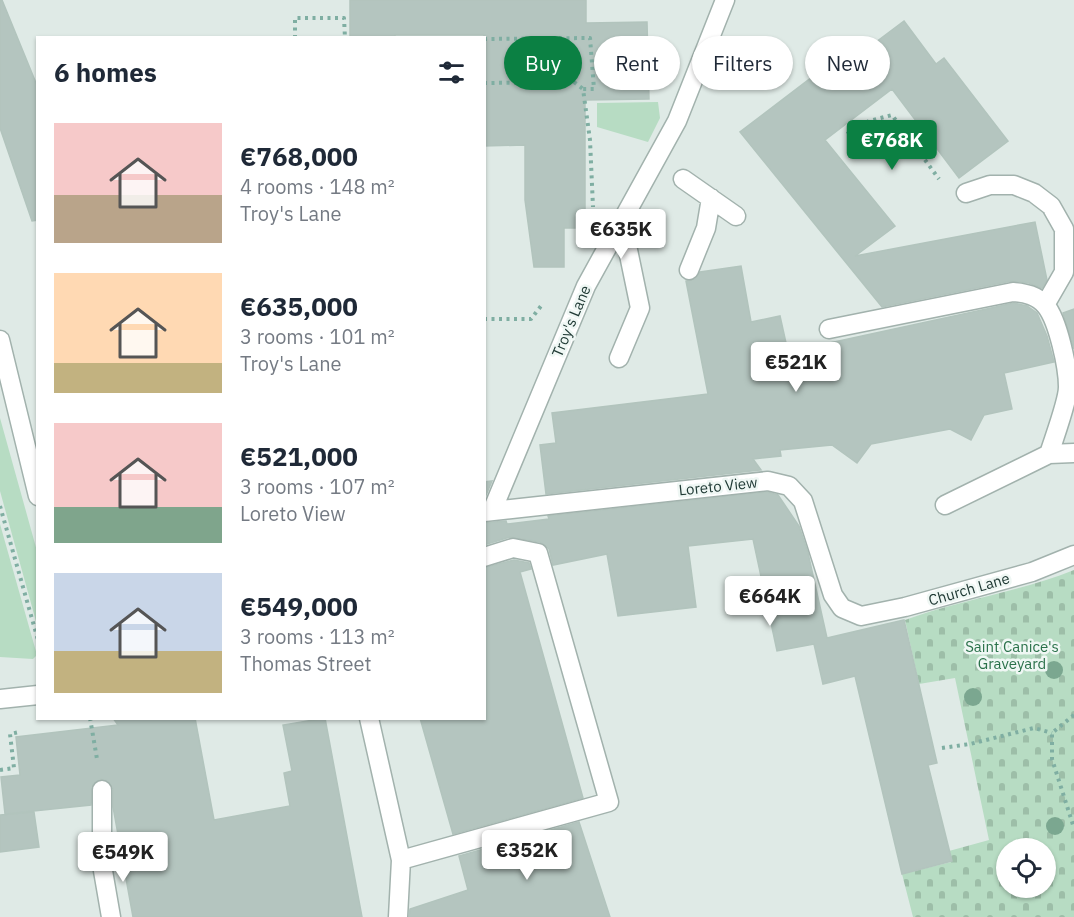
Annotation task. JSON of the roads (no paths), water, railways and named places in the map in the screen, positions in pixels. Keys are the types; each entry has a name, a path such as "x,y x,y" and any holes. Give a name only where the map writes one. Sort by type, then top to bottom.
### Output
{"street":[{"name":"Troy's Lane","path":"488,512 586,286 677,121 725,0"},
{"path":"683,179 736,216"},
{"path":"966,193 990,185 1014,185 1034,193 1051,206 1065,229 1064,272 1045,305"},
{"path":"689,270 706,228 711,198"},
{"path":"619,358 640,308 622,220"},
{"path":"829,330 1013,292 1030,294 1045,305 1069,348 1068,388 1049,454"},
{"path":"0,340 36,488"},
{"path":"945,505 1049,454 1074,453"},
{"name":"Loreto View","path":"488,512 768,481 789,486 803,501 833,596 842,608 861,616"},
{"path":"401,860 609,802 538,553 513,548 486,556"},
{"name":"Church Lane","path":"861,616 905,607 1032,572 1074,555"},
{"path":"0,699 36,695"},
{"path":"369,720 401,860 398,917"},
{"path":"102,790 102,865 111,917"}],"park label":[{"name":"Saint Canice's Graveyard","path":"1012,654"}]}
